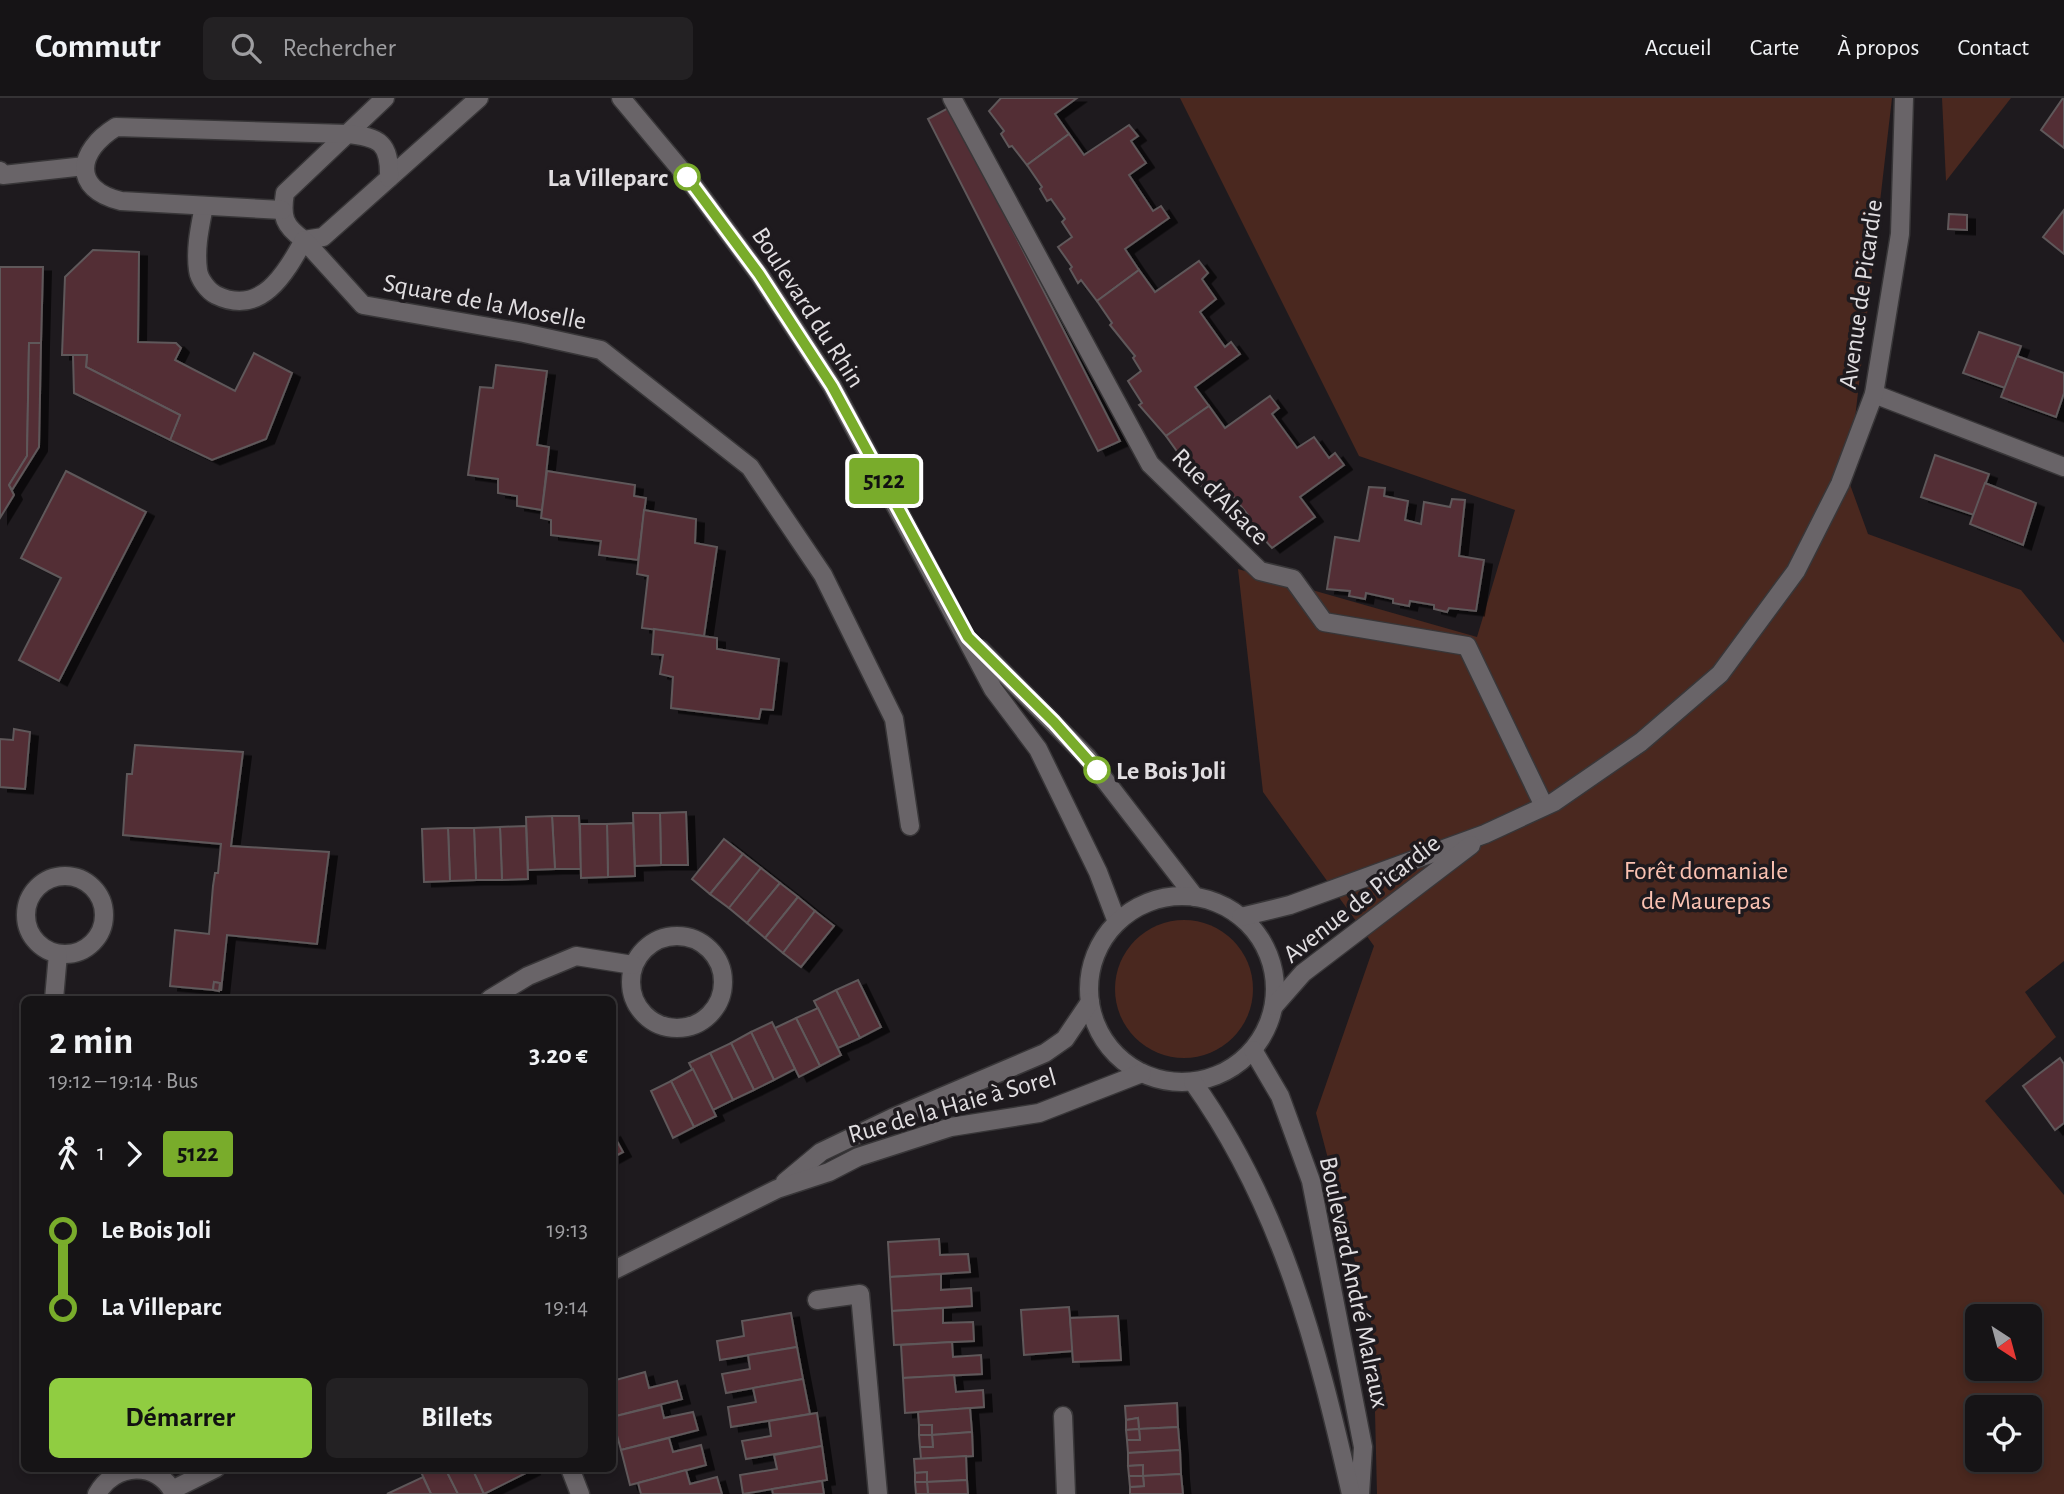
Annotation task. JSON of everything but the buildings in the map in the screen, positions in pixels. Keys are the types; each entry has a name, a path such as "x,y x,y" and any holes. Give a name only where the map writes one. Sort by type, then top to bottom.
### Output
{"street":[{"path":"385,98 285,193 282,210 289,229 304,240 323,237 479,98"},
{"name":"Boulevard du Rhin","path":"621,98 687,177 759,274 832,386 968,637 993,689 1038,749 1098,872 1117,922"},
{"name":"Rue d'Alsace","path":"952,98 1150,464 1260,571 1293,579 1324,622 1467,646 1544,806"},
{"name":"Avenue de Picardie","path":"1241,917 1290,905 1485,834 1544,806 1641,742 1720,674 1796,572 1840,484 1874,394 1900,234 1904,98"},
{"path":"282,210 121,201 103,197 87,178 86,155 98,138 116,127 347,134 372,136 383,145 390,160 390,178"},
{"path":"0,171 3,175 85,166"},
{"path":"204,206 197,243 198,273 210,292 231,302 253,300 275,285 304,240"},
{"name":"Square de la Moselle","path":"304,240 363,305 524,333 601,350 750,467 823,575 894,719 910,826"},
{"path":"1874,394 2064,467"},
{"name":"Boulevard du Rhin","path":"968,637 1087,757 1195,897"},
{"name":"Avenue de Picardie","path":"1273,1006 1303,973 1485,834"},
{"path":"67,876 90,886 98,895 103,920 93,943 82,950 58,954 37,943 30,933 26,911 29,899 44,882 67,876"},
{"path":"1167,897 1195,897 1220,904 1241,917 1258,935 1270,958 1275,982 1273,1006 1266,1030 1252,1050 1235,1066 1215,1076 1193,1082 1167,1082 1142,1073 1122,1061 1106,1044 1095,1025 1089,980 1094,959 1117,922 1140,906 1167,897"},
{"path":"669,936 685,936 700,942 712,952 720,966 723,981 720,997 703,1020 690,1027 661,1026 638,1008 632,995 633,965 641,952 654,942 669,936"},
{"path":"54,996 58,954"},
{"path":"495,996 528,976 576,956 633,965"},
{"name":"Rue de la Haie à Sorel","path":"777,1189 821,1152 892,1118 1045,1053 1065,1039 1090,1002"},
{"name":"Boulevard André Malraux","path":"1252,1050 1280,1096 1311,1181 1363,1447 1360,1494"},
{"name":"Rue de la Haie à Sorel","path":"616,1268 777,1189 829,1172 858,1157 951,1127 1039,1112 1142,1073"},
{"name":"Boulevard André Malraux","path":"1193,1082 1225,1127 1258,1191 1303,1302 1351,1494"},
{"path":"817,1300 860,1294 878,1494"},
{"path":"1063,1416 1066,1494"},
{"path":"97,1494 114,1472"},
{"path":"147,1472 164,1480 173,1492 209,1472"},
{"path":"572,1472 580,1494"}],"green space":[{"name":"Forêt domaniale de Maurepas","path":"1180,98 1892,98 1848,479 1868,534 2021,590 2064,643 2064,961 2025,992 2056,1037 1985,1101 2064,1195 2064,1494 1377,1494 1373,1330 1316,1113 1374,946 1263,792 1238,569 1477,637 1515,510 1359,456"},
{"path":"1942,98 2011,98 1946,181"},
{"path":"1184,920 1210,925 1233,940 1248,963 1253,989 1248,1015 1233,1038 1210,1053 1184,1058 1158,1053 1135,1038 1120,1015 1115,989 1120,963 1135,940 1158,925"}],"bus line":[{"name":"5122","path":"687,177 759,274 832,386 968,637 1010,682 1054,722 1097,770"}],"place":[{"name":"La Villeparc","path":"687,177"},
{"name":"Le Bois Joli","path":"1097,770"}]}
